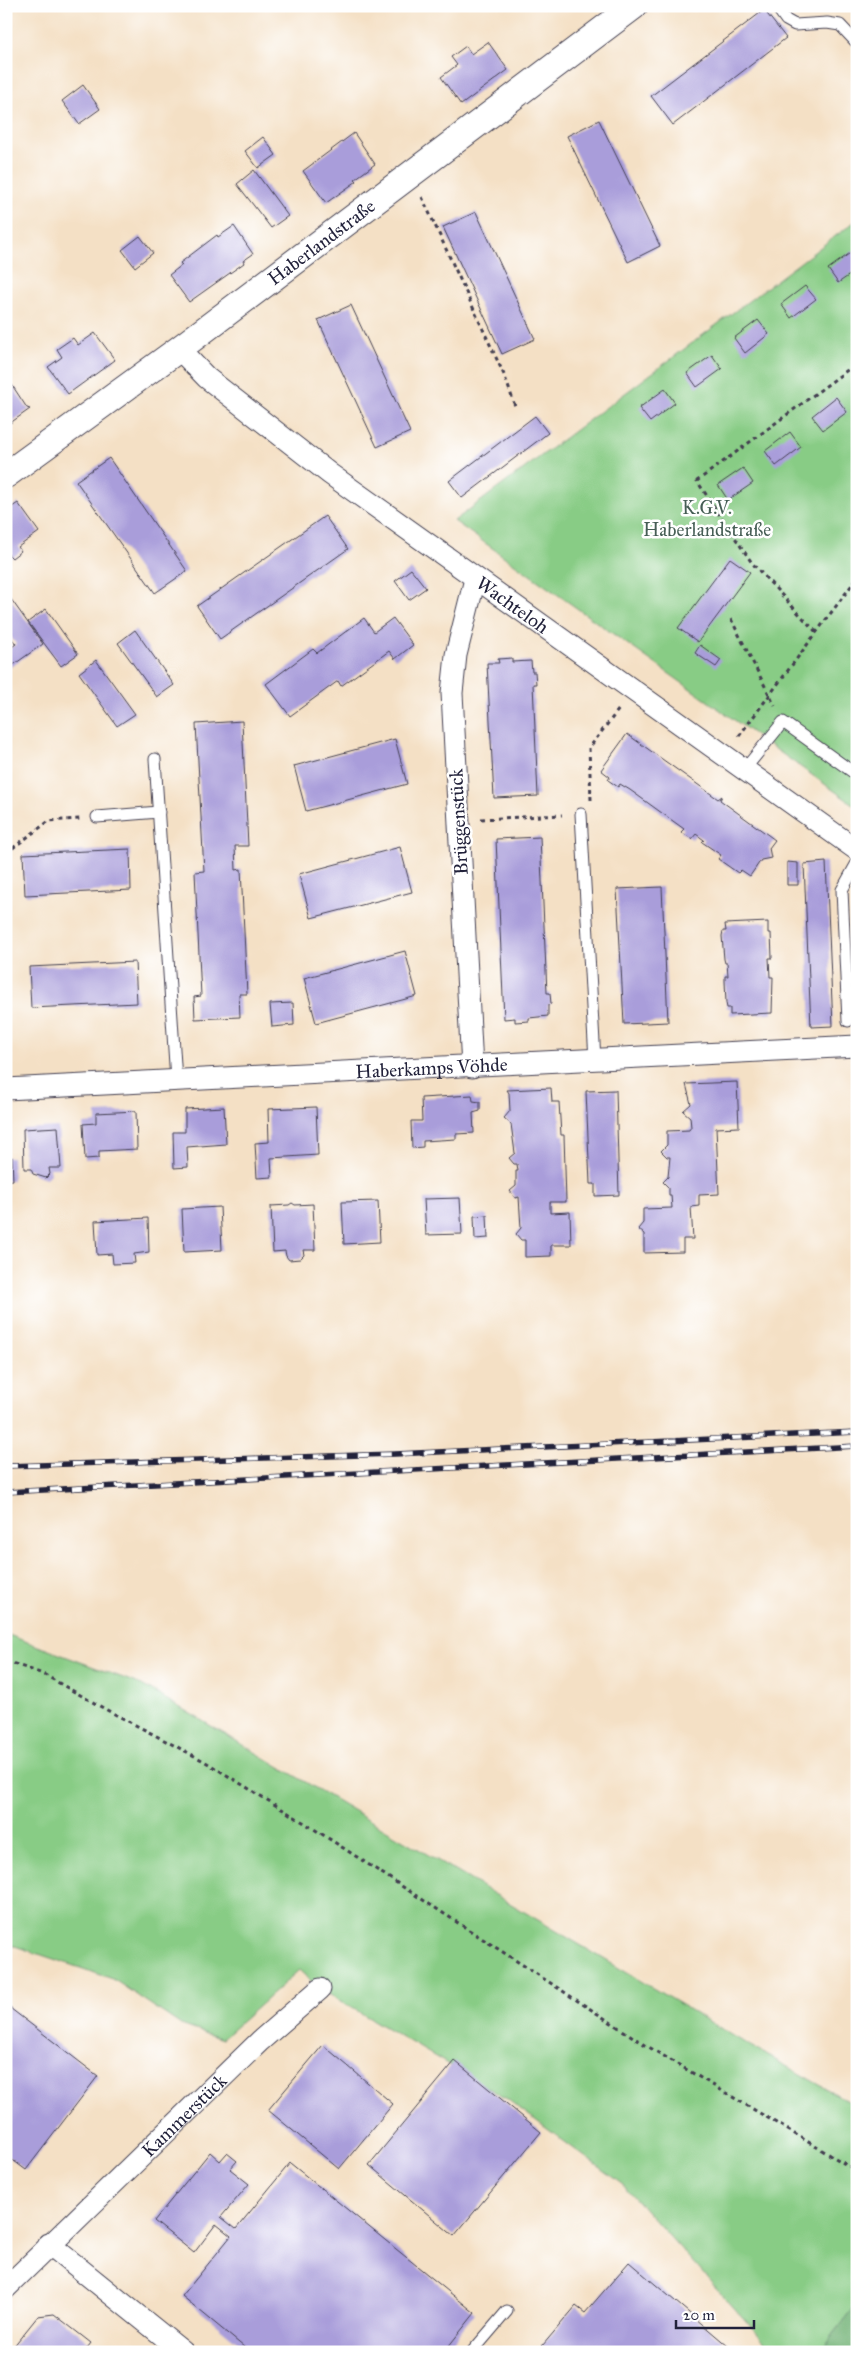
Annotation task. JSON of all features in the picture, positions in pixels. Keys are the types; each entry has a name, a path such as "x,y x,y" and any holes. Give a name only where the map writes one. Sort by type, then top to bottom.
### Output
{"street":[{"name":"Haberlandstraße","path":"6,474 179,349 412,173 623,10"},
{"name":"Wachteloh","path":"179,349 207,378 322,468 857,850"},
{"name":"Brüggenstück","path":"472,1067 452,693 456,655 475,579"},
{"name":"Haberkamps Vöhde","path":"6,1089 472,1067 857,1046"},
{"name":"Kammerstück","path":"6,2288 49,2244 260,2041 320,1990"},
{"path":"49,2244 183,2352"}],"lane":[{"path":"776,6 786,20 795,25 827,23 840,25 857,43"},
{"path":"744,770 783,722 857,775"},
{"path":"155,759 176,1080"},
{"path":"97,817 159,812"},
{"path":"581,814 595,1060"},
{"path":"848,1021 842,890 857,863"},
{"path":"472,2352 507,2311"}],"path":[{"path":"412,173 505,377 516,409"},
{"path":"816,632 752,563 697,481 857,363"},
{"path":"725,756 857,578"},
{"path":"731,619 769,696"},
{"path":"458,820 592,814 589,748 634,689"},
{"path":"6,853 49,820 97,817"},
{"path":"6,1662 43,1674 204,1761 311,1827 647,2046 857,2171"}],"green space":[{"name":"K.G.V. Haberlandstraße","path":"857,220 857,807 454,521"},
{"path":"6,1634 142,1685 747,2044 857,2106 857,2304 820,2352 774,2352 623,2185 507,2099 320,1989 299,1970 222,2039 181,2025 113,1979 6,1943"},
{"path":"857,2304 857,2352 820,2352"}],"building":[{"path":"764,10 786,38 673,125 651,96"},
{"path":"488,42 508,70 461,105 441,77 457,65 451,57 466,46 471,54"},
{"path":"83,85 100,109 79,124 62,101"},
{"path":"599,120 660,246 628,262 567,136"},
{"path":"354,133 375,164 355,179 357,181 326,203 303,171"},
{"path":"263,137 276,155 258,168 245,151"},
{"path":"254,170 288,216 271,228 237,184"},
{"path":"476,212 535,339 502,354 443,227"},
{"path":"234,226 253,254 243,261 244,263 189,302 169,275 182,265 180,263 217,235 218,237"},
{"path":"140,236 153,253 135,267 122,250"},
{"path":"853,251 857,256 857,270 838,283 828,269"},
{"path":"805,286 816,299 791,318 781,304"},
{"path":"351,305 410,432 377,447 318,320"},
{"path":"758,320 769,334 745,353 734,338"},
{"path":"95,333 115,360 68,394 48,367 62,357 57,349 73,338 78,345"},
{"path":"712,355 722,369 697,387 687,373"},
{"path":"6,381 10,387 12,385 27,408 30,409 6,426"},
{"path":"665,389 675,403 650,422 639,408"},
{"path":"836,397 847,412 823,430 812,416"},
{"path":"535,416 548,433 462,498 449,481"},
{"path":"790,432 801,447 776,466 765,451"},
{"path":"109,458 187,571 155,593 76,481"},
{"path":"743,468 753,483 728,500 718,485"},
{"path":"18,503 39,532 18,547 21,551 12,558 8,554 6,556 6,511"},
{"path":"325,516 348,549 220,639 197,606"},
{"path":"730,558 750,572 698,642 678,628"},
{"path":"411,569 426,588 409,600 395,581"},
{"path":"8,595 43,644 6,670 6,645 9,649 16,644 6,631"},
{"path":"46,609 78,654 61,666 28,622"},
{"path":"364,618 374,632 393,618 413,645 395,659 389,651 341,686 338,681 290,716 266,684 313,649 317,653"},
{"path":"135,630 174,685 157,697 118,643"},
{"path":"700,645 721,660 716,667 695,653"},
{"path":"512,658 512,662 531,661 532,672 535,672 536,684 533,684 538,796 494,798 487,663 499,663 498,659"},
{"path":"96,660 135,714 117,726 79,673"},
{"path":"242,721 248,846 235,846 236,870 241,869 247,994 239,994 240,1017 195,1019 194,997 201,996 195,872 204,871 196,724"},
{"path":"627,734 718,799 722,796 720,800 775,840 769,848 771,858 761,860 750,876 741,870 738,873 718,859 721,855 702,842 704,840 696,834 692,839 681,832 684,829 630,790 620,784 618,787 608,780 610,777 601,770"},
{"path":"395,739 407,784 306,811 294,766"},
{"path":"540,837 547,993 550,993 551,1004 548,1005 548,1016 529,1018 529,1021 515,1022 515,1018 504,1019 496,839"},
{"path":"400,847 412,892 311,918 299,874"},
{"path":"130,849 131,890 25,895 23,854"},
{"path":"787,862 798,863 798,885 787,885"},
{"path":"826,862 833,1026 811,1027 804,864"},
{"path":"662,887 668,1022 624,1024 617,889"},
{"path":"768,922 768,933 771,933 772,958 769,958 770,977 773,977 772,1013 730,1015 730,1008 727,1008 726,1003 725,976 728,976 722,936 723,931 726,931 725,924"},
{"path":"405,951 417,996 316,1023 304,978"},
{"path":"135,962 137,1003 31,1008 29,967"},
{"path":"293,1003 294,1025 272,1027 270,1004"},
{"path":"737,1082 739,1127 716,1128 719,1194 699,1195 699,1206 691,1207 693,1239 683,1239 683,1252 644,1253 644,1234 638,1229 643,1223 643,1209 672,1208 669,1188 663,1182 668,1177 670,1157 667,1157 661,1151 667,1145 667,1131 689,1130 691,1127 690,1117 683,1111 691,1104 686,1084"},
{"path":"551,1088 552,1102 559,1102 561,1135 564,1135 566,1202 550,1202 550,1213 570,1212 571,1245 551,1245 551,1256 525,1257 525,1240 521,1240 516,1234 521,1228 519,1197 515,1198 510,1191 516,1186 516,1171 518,1171 517,1164 514,1164 509,1158 515,1153 511,1124 504,1118 510,1111 509,1093 507,1090"},
{"path":"616,1090 619,1195 595,1196 595,1184 590,1184 586,1091"},
{"path":"472,1095 473,1101 480,1102 480,1111 473,1113 474,1133 456,1134 456,1139 423,1141 423,1147 412,1148 411,1121 422,1121 421,1098"},
{"path":"224,1107 226,1144 187,1147 188,1167 174,1168 173,1132 185,1132 185,1109"},
{"path":"316,1107 318,1155 271,1158 272,1177 257,1178 255,1143 269,1142 268,1109"},
{"path":"136,1111 137,1149 99,1151 99,1158 85,1159 83,1124 96,1123 96,1113"},
{"path":"58,1127 61,1168 49,1168 50,1174 46,1178 33,1174 31,1169 24,1169 23,1129"},
{"path":"6,1157 12,1157 13,1180 6,1181"},
{"path":"460,1198 462,1234 426,1235 424,1199"},
{"path":"378,1201 380,1242 344,1244 342,1202"},
{"path":"292,1203 295,1205 313,1204 315,1250 303,1250 304,1255 300,1259 289,1260 285,1251 273,1252 271,1206 289,1205"},
{"path":"220,1207 222,1250 184,1252 182,1209"},
{"path":"487,1215 488,1238 475,1239 474,1216"},
{"path":"148,1218 149,1252 134,1254 135,1263 113,1264 112,1254 97,1255 95,1221"},
{"path":"6,2005 98,2076 26,2170 6,2155"},
{"path":"323,2045 393,2104 339,2169 268,2110"},
{"path":"455,2061 541,2132 454,2236 369,2165"},
{"path":"210,2152 220,2161 227,2153 237,2161 230,2169 249,2184 221,2217 236,2229 290,2163 475,2313 444,2352 250,2352 182,2296 231,2236 216,2224 194,2253 154,2221"},
{"path":"629,2262 735,2352 537,2352 576,2306 585,2313"},
{"path":"54,2314 91,2343 84,2352 9,2352 38,2316"}],"railway":[{"path":"6,1466 395,1454 857,1432"},
{"path":"6,1492 857,1446"}]}
